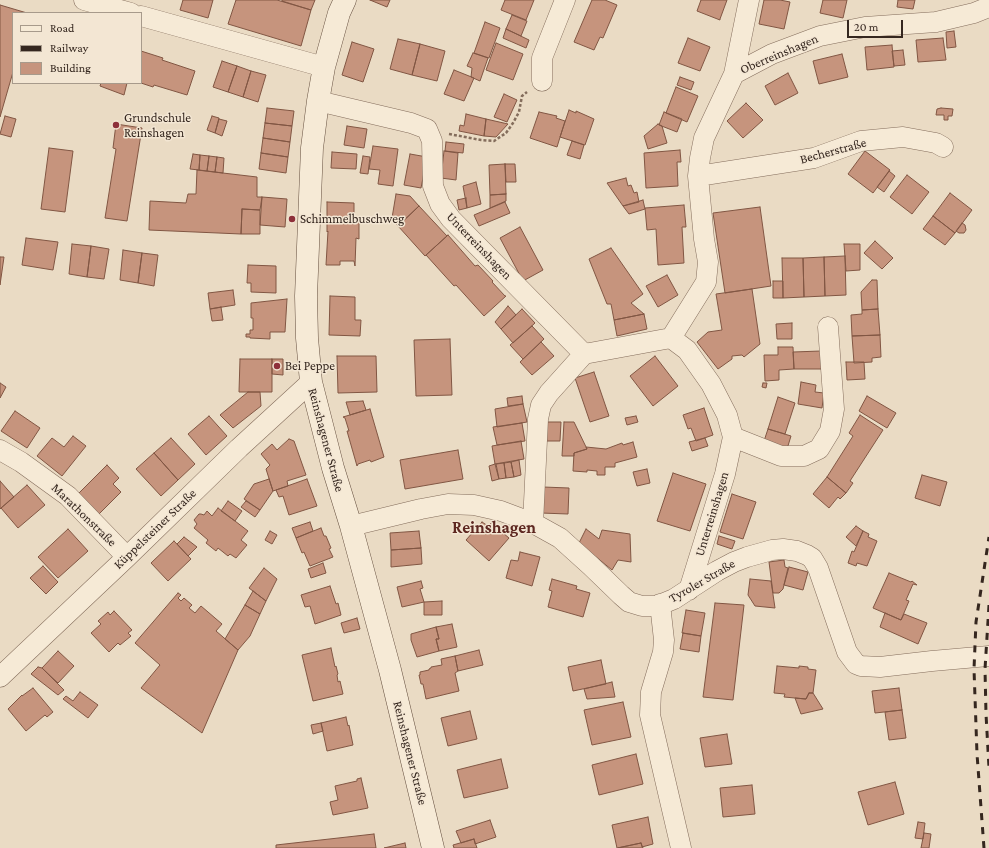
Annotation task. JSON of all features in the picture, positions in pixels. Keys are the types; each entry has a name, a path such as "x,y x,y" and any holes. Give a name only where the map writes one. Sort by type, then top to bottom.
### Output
{"main road":[{"name":"Reinshagener Straße","path":"345,0 339,13 324,67 312,148 307,248 307,338 311,382 332,468 351,526 390,670 433,848"}],"street":[{"path":"84,0 127,12"},
{"path":"542,81 542,58 565,0"},
{"path":"533,523 538,418 541,405 549,393 584,354 671,338 706,282 708,262 704,239 698,176 700,158 704,138 734,74 749,0"},
{"name":"Oberreinshagen","path":"734,74 772,54 820,36 865,27 936,22 974,13 989,7"},
{"path":"142,16 324,67"},
{"path":"318,100 411,123 427,129"},
{"name":"Unterreinshagen","path":"427,129 432,141 433,186 440,204 451,219 584,354"},
{"name":"Becherstraße","path":"698,176 814,158 862,141 904,136 936,143 943,147"},
{"path":"733,437 781,456 804,456 819,449 830,431 834,409 828,327"},
{"name":"Unterreinshagen","path":"671,338 687,350 711,384 727,415 733,437 725,474 689,590"},
{"name":"Küppelsteiner Straße","path":"0,677 127,557 239,448 311,382"},
{"name":"Marathonstraße","path":"0,450 21,462 68,496 127,557"},
{"name":"Tyroler Straße","path":"351,526 420,509 448,504 487,507 533,523 560,538 629,602 642,606 654,606 674,599 717,571 747,557 772,550 783,549 797,551 812,558 818,568 847,652 856,664 861,666 880,667 989,656"},
{"path":"660,604 664,640 663,652 651,692 650,715 681,848"}],"path":[{"path":"427,129 463,137 494,141 506,132 513,123 519,112 520,105"}],"building":[{"path":"183,0 213,0 208,18 180,10"},
{"path":"236,0 277,0 311,10 301,46 228,24"},
{"path":"282,0 315,0 311,10"},
{"path":"370,0 390,0 387,7"},
{"path":"505,0 534,0 526,20 501,10"},
{"path":"592,0 605,0 617,5 603,38 600,37 594,50 574,42"},
{"path":"701,0 727,0 720,20 697,11"},
{"path":"764,0 780,0 790,2 784,29 759,24"},
{"path":"823,0 847,0 843,18 820,13"},
{"path":"898,0 915,0 913,9 897,7"},
{"path":"0,5 24,12 12,12 12,75 0,117"},
{"path":"512,15 527,21 521,36 506,29"},
{"path":"485,22 500,28 489,58 474,53"},
{"path":"506,29 529,40 526,48 503,38"},
{"path":"954,31 956,47 947,48 946,32"},
{"path":"688,38 710,47 700,71 678,63"},
{"path":"943,38 946,60 918,62 916,40"},
{"path":"398,39 420,44 412,75 390,69"},
{"path":"352,42 374,49 363,82 342,75"},
{"path":"496,43 523,54 513,80 486,70"},
{"path":"420,44 445,51 437,81 412,75"},
{"path":"892,45 894,67 867,70 865,47"},
{"path":"903,50 905,65 894,66 892,51"},
{"path":"142,51 195,71 187,95 154,85 153,87 142,83"},
{"path":"473,53 488,58 480,81 471,77 472,68 467,66"},
{"path":"842,54 848,77 819,84 813,61"},
{"path":"222,61 237,66 228,92 213,87"},
{"path":"237,66 251,71 243,97 228,92"},
{"path":"454,70 474,78 464,101 444,94"},
{"path":"251,71 266,75 258,102 243,97"},
{"path":"788,73 798,93 775,105 765,86"},
{"path":"680,77 694,82 691,90 677,85"},
{"path":"101,84 127,84 124,95 100,86"},
{"path":"676,87 698,96 687,122 666,113"},
{"path":"504,94 517,100 507,122 494,117"},
{"path":"746,103 763,120 743,138 727,121"},
{"path":"267,108 294,111 292,126 265,123"},
{"path":"937,109 953,109 952,116 948,116 948,120 944,120 944,115 936,115"},
{"path":"569,110 576,113 576,111 594,119 585,145 560,137"},
{"path":"539,112 557,116 556,118 565,121 557,147 530,138"},
{"path":"664,112 682,119 677,132 659,125"},
{"path":"466,114 486,119 484,136 459,131 460,125 464,126"},
{"path":"5,116 16,119 11,137 0,134"},
{"path":"212,116 219,118 215,133 207,130"},
{"path":"219,119 227,121 222,136 215,133"},
{"path":"486,119 508,124 496,137 484,136"},
{"path":"265,123 292,126 290,142 263,138"},
{"path":"116,124 142,128 127,221 105,218 116,149 113,148"},
{"path":"658,124 662,126 667,143 648,149 644,136"},
{"path":"347,126 367,129 364,148 344,145"},
{"path":"263,138 290,142 288,157 261,153"},
{"path":"572,141 584,145 580,159 567,155"},
{"path":"446,142 464,144 463,153 445,151"},
{"path":"373,146 398,149 393,186 378,184 380,170 369,169"},
{"path":"49,148 73,151 65,212 41,209"},
{"path":"680,150 681,162 677,162 678,186 646,188 644,153"},
{"path":"444,151 458,153 456,180 441,178"},
{"path":"865,151 890,170 873,193 848,174"},
{"path":"332,152 357,154 356,169 331,168"},
{"path":"261,153 288,157 286,173 259,169"},
{"path":"193,154 200,155 199,170 190,169"},
{"path":"410,154 427,157 421,188 404,185"},
{"path":"200,155 209,156 207,171 199,170"},
{"path":"209,156 217,157 215,172 207,171"},
{"path":"363,156 370,157 368,174 360,173"},
{"path":"217,157 224,158 223,173 215,172"},
{"path":"505,164 515,164 516,182 506,182"},
{"path":"505,164 506,194 490,195 489,165"},
{"path":"197,170 257,177 257,197 262,197 260,210 242,209 241,234 149,230 150,201 186,203 188,194 196,194"},
{"path":"889,171 895,176 884,192 877,187"},
{"path":"907,175 929,192 912,214 890,197"},
{"path":"626,178 628,186 631,185 634,193 637,192 639,202 623,206 607,183"},
{"path":"476,182 481,204 467,208 463,186"},
{"path":"950,193 972,210 955,233 933,216"},
{"path":"396,194 410,196 419,206 398,226 392,218"},
{"path":"506,194 506,201 490,208 490,195"},
{"path":"262,197 287,199 285,227 260,225"},
{"path":"466,198 467,208 459,210 457,200"},
{"path":"643,200 645,209 629,214 623,206"},
{"path":"327,202 354,203 354,220 359,220 359,239 356,238 355,266 354,261 340,261 340,265 326,265 328,231 327,232"},
{"path":"505,202 510,213 479,226 474,215"},
{"path":"684,205 686,227 682,227 684,263 658,265 656,229 647,230 645,208"},
{"path":"419,206 447,236 425,256 398,226"},
{"path":"760,207 771,286 725,293 713,213"},
{"path":"242,209 260,210 260,234 241,234"},
{"path":"933,216 955,233 945,245 923,229"},
{"path":"962,223 965,225 966,230 964,233 959,233 956,231"},
{"path":"520,227 543,270 523,281 500,238"},
{"path":"448,235 475,266 478,265 506,296 484,316 426,255"},
{"path":"26,238 58,242 53,270 22,265"},
{"path":"875,241 893,258 882,269 864,253"},
{"path":"72,244 91,246 87,277 69,274"},
{"path":"844,244 860,244 860,270 846,271"},
{"path":"91,246 109,249 104,279 87,277"},
{"path":"611,248 643,294 631,303 644,314 614,320 611,304 607,304 589,259"},
{"path":"123,250 142,253 138,283 120,280"},
{"path":"142,253 158,255 154,286 138,283"},
{"path":"845,256 846,295 825,296 824,257"},
{"path":"0,257 4,257 0,285"},
{"path":"824,257 825,296 804,297 803,258"},
{"path":"782,258 803,258 804,297 783,298"},
{"path":"248,265 276,266 276,293 251,292 251,283 247,283"},
{"path":"667,275 678,295 658,307 646,286"},
{"path":"872,280 877,280 878,309 862,310 861,292"},
{"path":"773,281 783,281 783,298 773,298"},
{"path":"752,289 760,344 744,357 742,355 732,356 732,359 718,369 697,342 708,332 722,330 716,294"},
{"path":"233,290 235,305 210,309 208,293"},
{"path":"330,296 355,297 355,320 361,320 360,336 329,335"},
{"path":"287,299 285,332 270,332 270,339 246,337 246,334 250,334 250,330 253,330 251,303"},
{"path":"508,306 516,315 501,329 495,322"},
{"path":"221,307 223,320 212,321 210,309"},
{"path":"522,309 535,323 513,343 501,329"},
{"path":"878,309 880,335 852,336 851,315 862,314 862,310"},
{"path":"644,314 647,329 617,336 614,320"},
{"path":"792,323 792,339 777,339 776,324"},
{"path":"532,326 544,339 523,359 510,345"},
{"path":"880,335 881,357 872,358 872,362 854,363 852,336"},
{"path":"450,339 452,395 416,396 414,340"},
{"path":"541,342 554,356 532,375 520,362"},
{"path":"778,347 793,347 794,369 779,370 779,380 765,381 764,355 778,355"},
{"path":"821,351 822,369 794,369 793,352"},
{"path":"337,356 376,356 377,392 338,393"},
{"path":"655,356 678,386 653,406 630,376"},
{"path":"240,359 272,359 272,392 239,392"},
{"path":"272,359 283,359 283,375 272,374"},
{"path":"846,362 864,362 865,379 847,380"},
{"path":"594,372 609,416 590,422 575,378"},
{"path":"801,382 816,385 815,392 824,393 822,408 798,404"},
{"path":"0,383 6,387 0,398"},
{"path":"763,383 767,383 766,388 762,387"},
{"path":"248,392 260,392 261,406 233,428 220,415"},
{"path":"522,396 523,404 508,406 507,398"},
{"path":"867,396 896,413 887,428 859,411"},
{"path":"778,397 795,403 785,434 768,429"},
{"path":"363,401 366,410 350,415 346,402"},
{"path":"523,404 527,422 497,427 495,409"},
{"path":"704,408 713,435 696,441 691,428 688,429 683,415"},
{"path":"370,409 384,457 371,462 370,460 358,464 357,466 347,431 349,431 345,418 343,417"},
{"path":"15,411 40,428 27,448 1,431"},
{"path":"860,415 883,430 850,481 853,483 846,493 827,477 853,436 849,433"},
{"path":"209,416 227,436 206,455 188,434"},
{"path":"636,416 638,422 627,425 625,418"},
{"path":"545,422 561,422 560,441 544,441"},
{"path":"564,422 574,422 587,449 574,453 574,456 562,456"},
{"path":"522,423 525,441 497,445 493,427"},
{"path":"768,429 791,436 787,449 764,441"},
{"path":"73,436 86,446 62,476 37,456 52,438 64,447"},
{"path":"171,438 195,464 178,480 154,453"},
{"path":"705,438 708,446 692,451 689,442"},
{"path":"289,439 294,441 306,475 287,481 288,486 273,491 266,469 270,465 261,454 272,444 277,450"},
{"path":"521,441 524,459 495,464 492,446"},
{"path":"633,442 637,457 615,463 615,467 605,467 605,475 597,475 597,471 573,471 574,453 587,449 586,447 606,449 622,443 623,445"},
{"path":"458,450 463,479 405,489 400,460"},
{"path":"154,453 178,480 161,496 136,469"},
{"path":"519,460 521,475 514,477 511,462"},
{"path":"511,462 514,477 506,478 504,463"},
{"path":"504,463 506,478 499,479 496,464"},
{"path":"495,464 499,479 492,481 489,466"},
{"path":"107,465 119,478 113,484 121,492 99,514 79,493"},
{"path":"647,469 650,483 637,486 633,472"},
{"path":"673,473 706,484 690,531 657,521"},
{"path":"922,475 947,482 940,506 915,498"},
{"path":"827,477 846,493 840,499 838,497 829,508 813,494"},
{"path":"269,479 273,491 260,510 244,499 254,484"},
{"path":"307,479 317,506 289,515 283,496 279,497 276,490"},
{"path":"0,481 14,497 0,509"},
{"path":"27,485 45,505 18,528 1,508"},
{"path":"543,487 569,488 568,514 541,513"},
{"path":"732,494 756,502 743,539 720,532"},
{"path":"228,501 242,511 235,521 221,511"},
{"path":"246,501 260,510 255,517 241,507"},
{"path":"218,508 248,531 241,540 247,545 236,558 230,554 228,556 218,548 216,551 206,543 208,540 194,528 197,524 194,520 199,514 204,515 207,511 212,516"},
{"path":"310,522 313,531 296,538 292,528"},
{"path":"482,522 488,526 491,523 509,538 489,561 466,540"},
{"path":"856,526 863,531 856,546 846,537"},
{"path":"321,528 331,548 329,549 333,557 310,566 304,552 302,553 296,538"},
{"path":"68,529 88,551 58,578 38,557"},
{"path":"586,529 599,539 602,530 630,534 631,562 618,560 612,570 579,543"},
{"path":"270,531 277,535 272,544 265,540"},
{"path":"419,531 421,548 391,550 390,533"},
{"path":"863,531 869,534 868,537 877,541 867,566 857,563 856,566 848,563 852,551 854,552"},
{"path":"719,536 735,541 732,549 717,544"},
{"path":"184,537 197,547 188,556 177,544"},
{"path":"174,541 191,559 168,581 151,563"},
{"path":"421,548 422,564 391,567 391,550"},
{"path":"520,552 540,557 532,586 506,578 511,560 518,561"},
{"path":"784,560 785,567 788,568 783,589 779,593 773,593 769,562"},
{"path":"323,563 326,573 311,578 308,569"},
{"path":"43,566 58,582 46,594 30,578"},
{"path":"789,567 808,572 803,590 784,585"},
{"path":"264,568 277,579 266,601 249,588"},
{"path":"889,573 911,582 912,581 917,585 913,584 906,600 909,601 901,620 873,608"},
{"path":"552,579 577,586 576,589 590,593 583,617 548,607 552,591 549,590"},
{"path":"750,579 771,581 775,608 755,606 748,595"},
{"path":"421,581 423,588 420,589 424,602 402,607 397,587"},
{"path":"330,586 336,604 338,603 341,615 315,624 310,606 305,607 301,595"},
{"path":"253,591 266,601 260,614 245,605"},
{"path":"178,593 181,595 178,598 181,601 184,598 192,605 189,608 195,613 201,606 222,624 216,631 238,650 202,733 141,688 160,665 135,643"},
{"path":"442,601 442,615 424,615 424,602"},
{"path":"715,603 744,605 733,700 703,697"},
{"path":"245,605 260,614 250,636 238,650 225,639"},
{"path":"686,610 705,613 701,636 682,633"},
{"path":"114,611 132,630 128,633 131,636 120,645 118,643 109,652 91,633 101,624 98,621 108,612 110,615"},
{"path":"885,613 901,620 904,614 927,623 918,644 880,627"},
{"path":"357,618 360,629 344,633 341,623"},
{"path":"452,624 457,647 439,651 436,639 439,639 436,627"},
{"path":"436,627 439,639 436,639 439,651 417,657 411,640 411,634"},
{"path":"683,633 701,636 699,652 680,649"},
{"path":"331,648 338,674 338,682 340,681 343,694 313,701 302,655"},
{"path":"479,650 483,665 458,671 455,656"},
{"path":"58,651 74,666 58,683 42,668"},
{"path":"455,656 458,671 455,673 459,691 426,699 423,684 421,684 419,675 420,672 429,670 431,667 442,665 441,659"},
{"path":"601,660 606,684 573,691 568,667"},
{"path":"777,666 799,668 799,666 816,670 813,693 809,693 806,699 784,697 785,694 774,693"},
{"path":"38,667 42,668 64,690 58,695 31,674"},
{"path":"612,682 615,697 587,699 584,689"},
{"path":"33,688 53,712 47,717 45,715 26,731 8,709 22,695"},
{"path":"899,688 902,710 875,713 872,691"},
{"path":"80,692 98,705 88,718 63,699 66,696 73,701"},
{"path":"809,693 813,693 823,709 801,714 795,698 806,699"},
{"path":"623,702 631,737 592,745 584,710"},
{"path":"902,710 906,738 889,740 885,712"},
{"path":"470,711 477,739 448,746 441,718"},
{"path":"346,717 353,745 327,751 321,723"},
{"path":"321,723 323,731 313,734 311,725"},
{"path":"727,734 732,764 705,767 700,738"},
{"path":"636,754 643,784 599,795 592,765"},
{"path":"501,759 508,788 464,798 457,770"},
{"path":"361,778 368,808 333,815 330,802 338,800 335,786 357,781 357,779"},
{"path":"895,782 904,814 868,825 858,792"},
{"path":"752,785 755,814 723,817 720,788"},
{"path":"648,817 653,844 642,847 641,843 617,848 612,825"},
{"path":"490,820 496,837 475,844 474,839 461,843 456,831"},
{"path":"918,822 925,823 923,839 915,838"},
{"path":"924,833 931,834 929,848 921,848"},
{"path":"374,834 376,848 276,848 276,845"},
{"path":"474,839 477,848 454,848 453,845"},
{"path":"405,843 406,848 384,848"},
{"path":"641,843 643,848 618,848"}],"railway":[{"path":"984,848 977,754 974,669 976,622 989,537"},
{"path":"989,605 985,669 989,768"}],"place":[{"name":"Grundschule Reinshagen","path":"116,125"},
{"name":"Schimmelbuschweg","path":"292,219"},
{"name":"Bei Peppe","path":"277,366"}],"district":[{"name":"Reinshagen","path":"494,528"}]}
